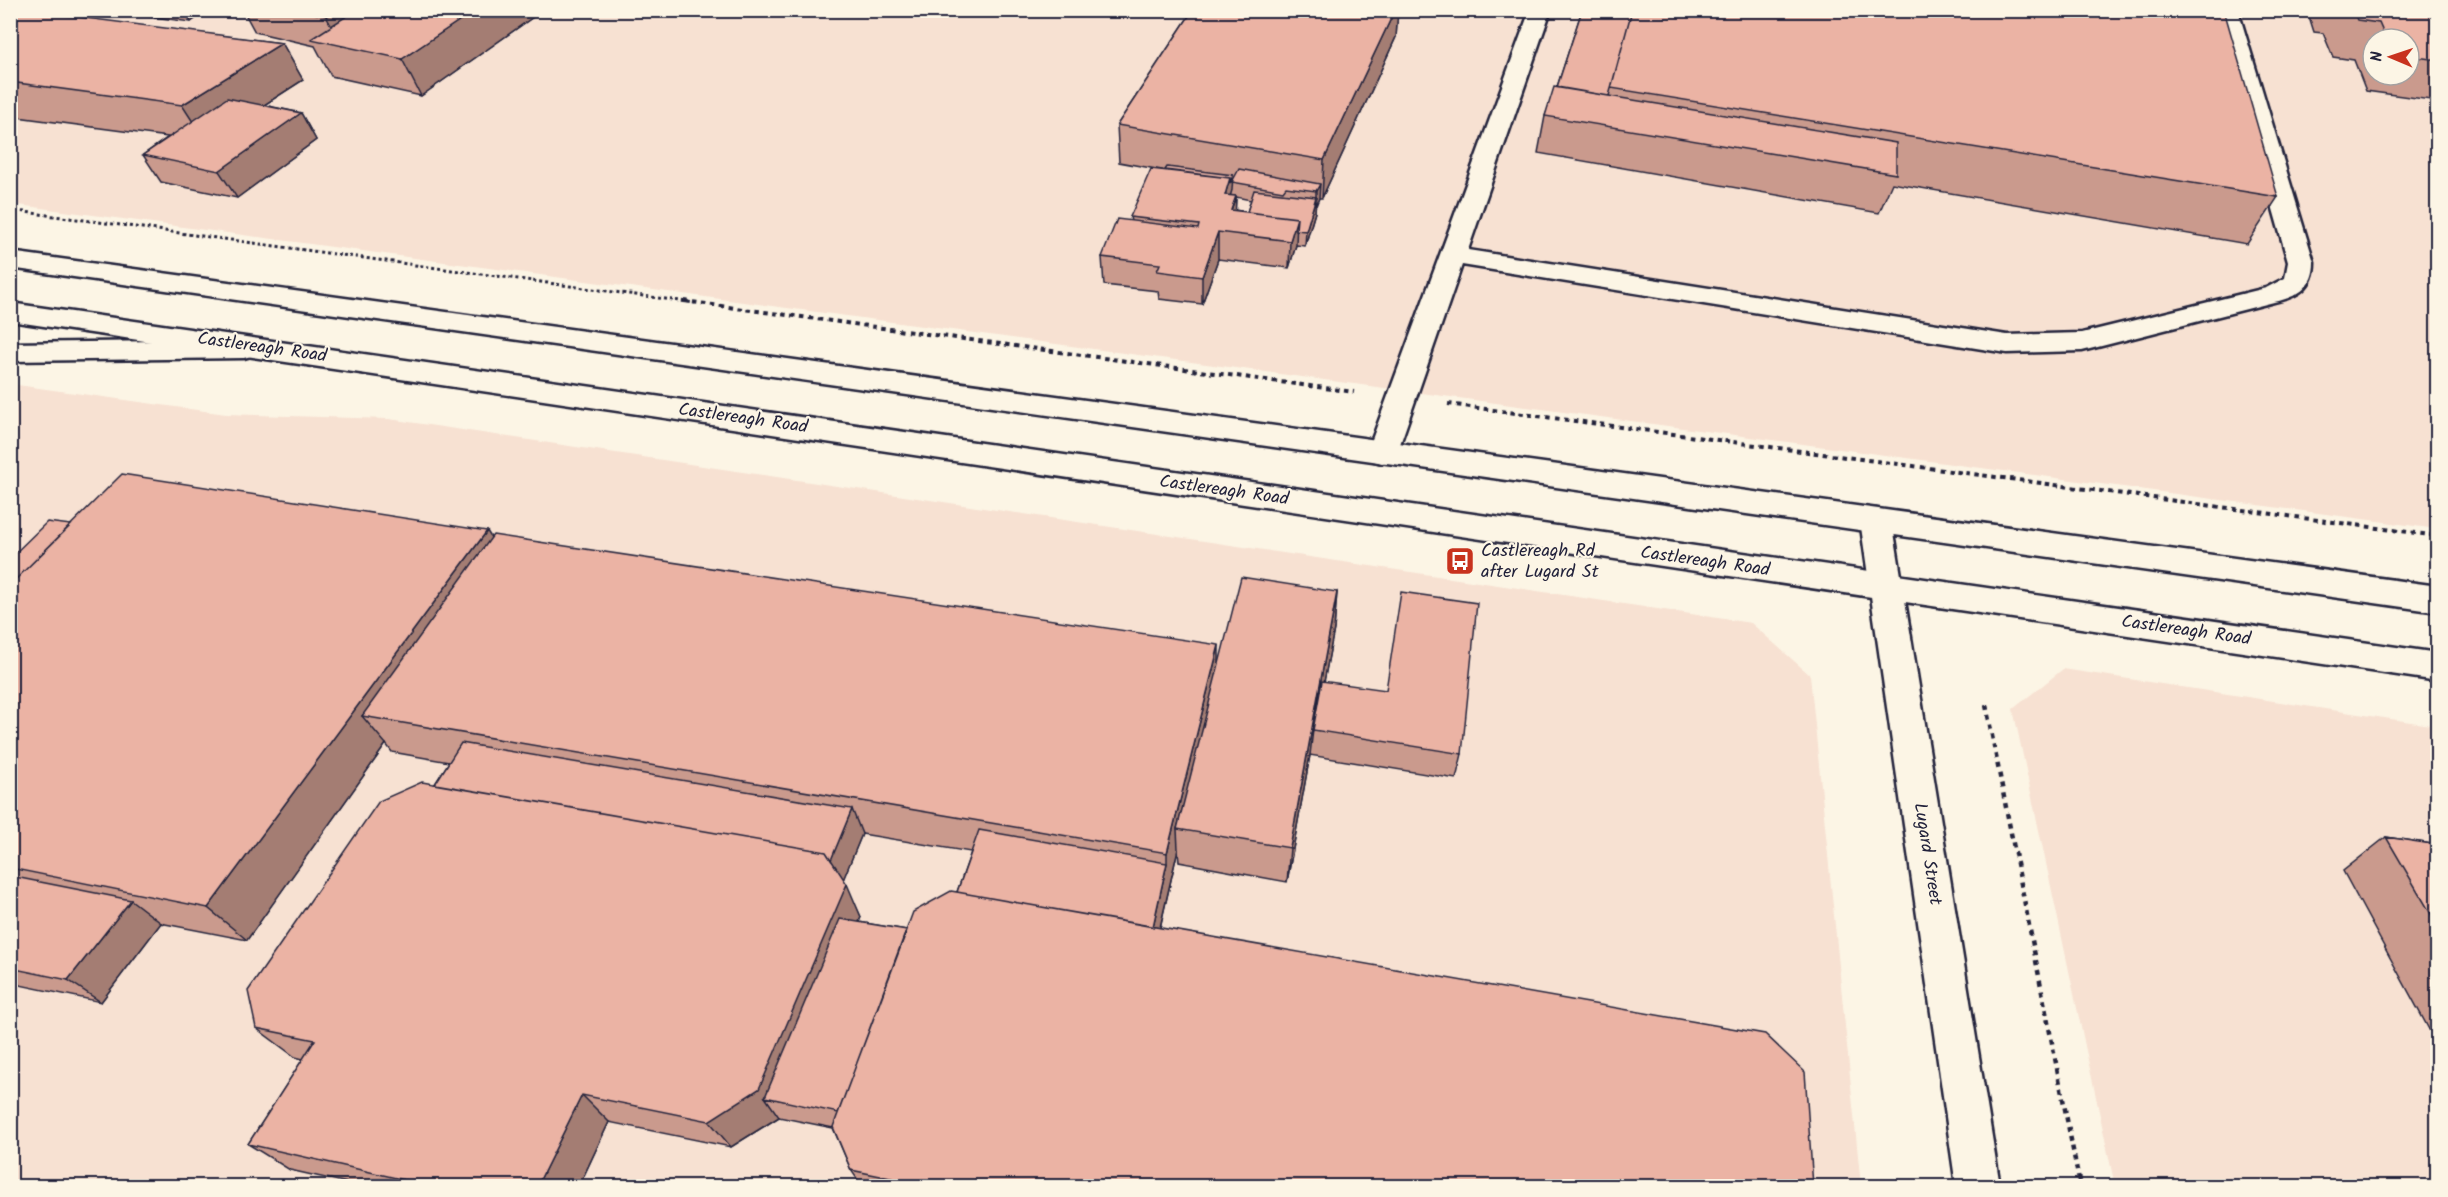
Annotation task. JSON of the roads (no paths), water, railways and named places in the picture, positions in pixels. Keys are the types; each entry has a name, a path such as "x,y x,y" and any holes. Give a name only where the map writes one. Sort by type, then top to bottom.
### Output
{"main road":[{"path":"1382,453 1541,10"},
{"path":"1453,256 2007,344 2082,342 2293,288 2302,275 2301,262 2227,10"},
{"path":"10,260 2438,599"},
{"name":"Castlereagh Road","path":"10,312 2438,667"},
{"path":"10,352 267,349"},
{"name":"Lugard Street","path":"1876,520 1978,1186"}],"place":[{"name":"Castlereagh Rd after Lugard St","path":"1460,561"}]}
